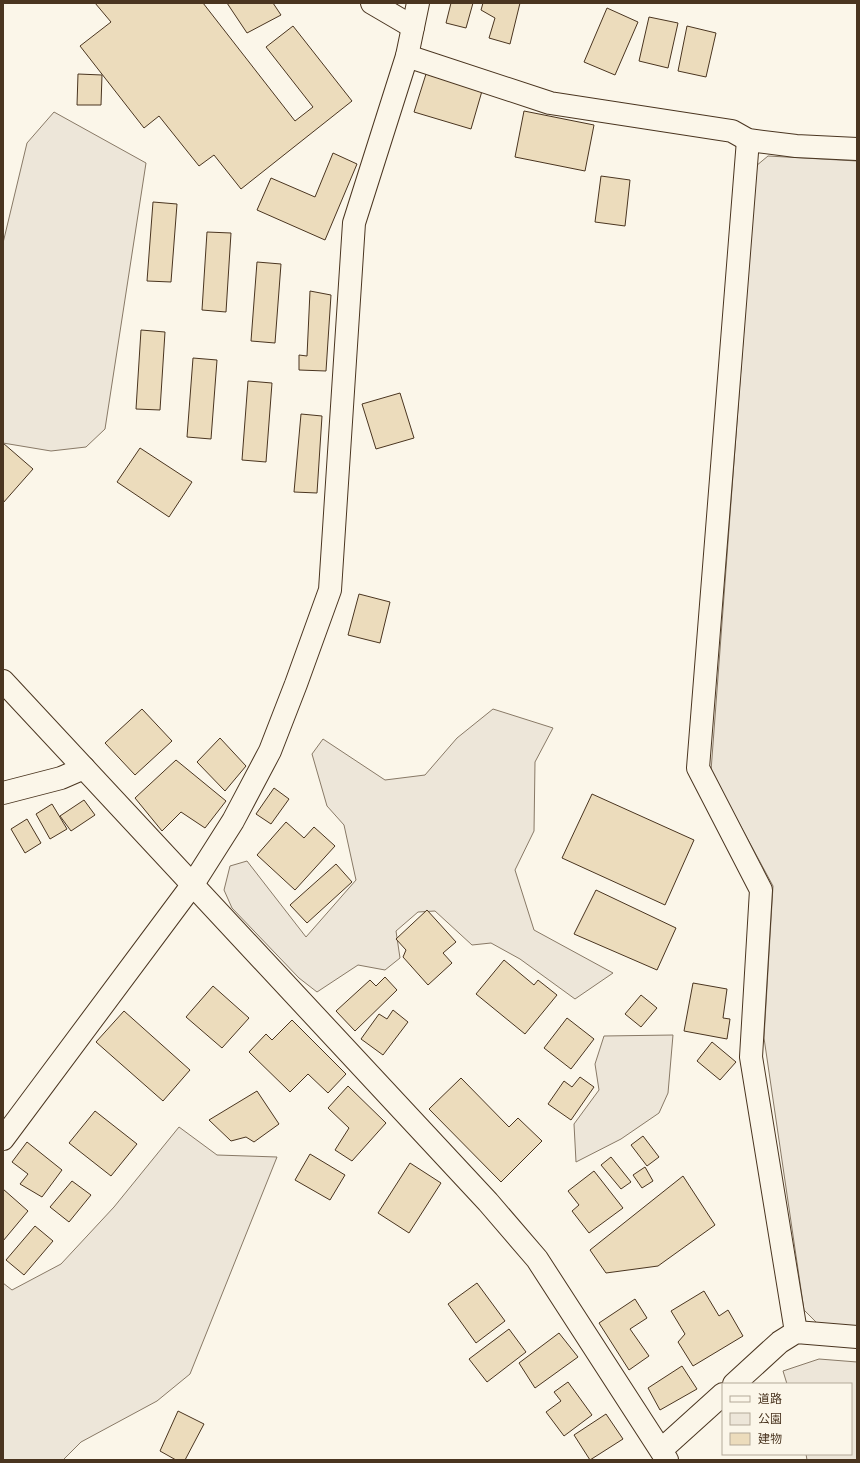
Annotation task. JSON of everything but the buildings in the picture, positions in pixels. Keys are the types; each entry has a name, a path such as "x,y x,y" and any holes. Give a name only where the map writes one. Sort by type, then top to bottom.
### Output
{"street":[{"path":"372,3 413,27"},
{"path":"3,1139 193,884 233,821 270,751 330,590 354,223 407,56 418,3"},
{"path":"407,56 550,103 732,131 748,140 796,146 857,149"},
{"path":"748,140 698,768 761,890 751,1057 796,1332"},
{"path":"3,681 488,1202 537,1260 664,1455 722,1395"},
{"path":"3,793 61,778 84,768"},
{"path":"735,1383 780,1342 796,1332 857,1336"}],"green space":[{"path":"54,112 146,163 105,429 86,447 51,451 3,443 3,243 27,143"},
{"path":"768,156 857,161 857,1326 818,1324 804,1310 764,1038 773,886 711,771 756,166"},
{"path":"493,709 553,728 535,762 534,831 515,870 534,930 613,973 575,999 520,959 491,943 472,945 435,911 418,912 396,931 400,958 385,970 358,965 317,992 299,978 232,908 224,890 230,866 247,861 306,937 356,880 344,825 327,806 312,754 323,739 385,780 425,775 457,738"},
{"path":"673,1035 668,1093 659,1113 621,1139 576,1162 574,1124 599,1090 595,1064 604,1036"},
{"path":"179,1127 217,1155 277,1157 190,1374 157,1401 81,1442 63,1460 3,1460 3,1283 12,1290 61,1264 114,1207"},
{"path":"819,1359 857,1362 857,1460 807,1460 806,1455 852,1455 852,1383 787,1383 783,1371"}]}
